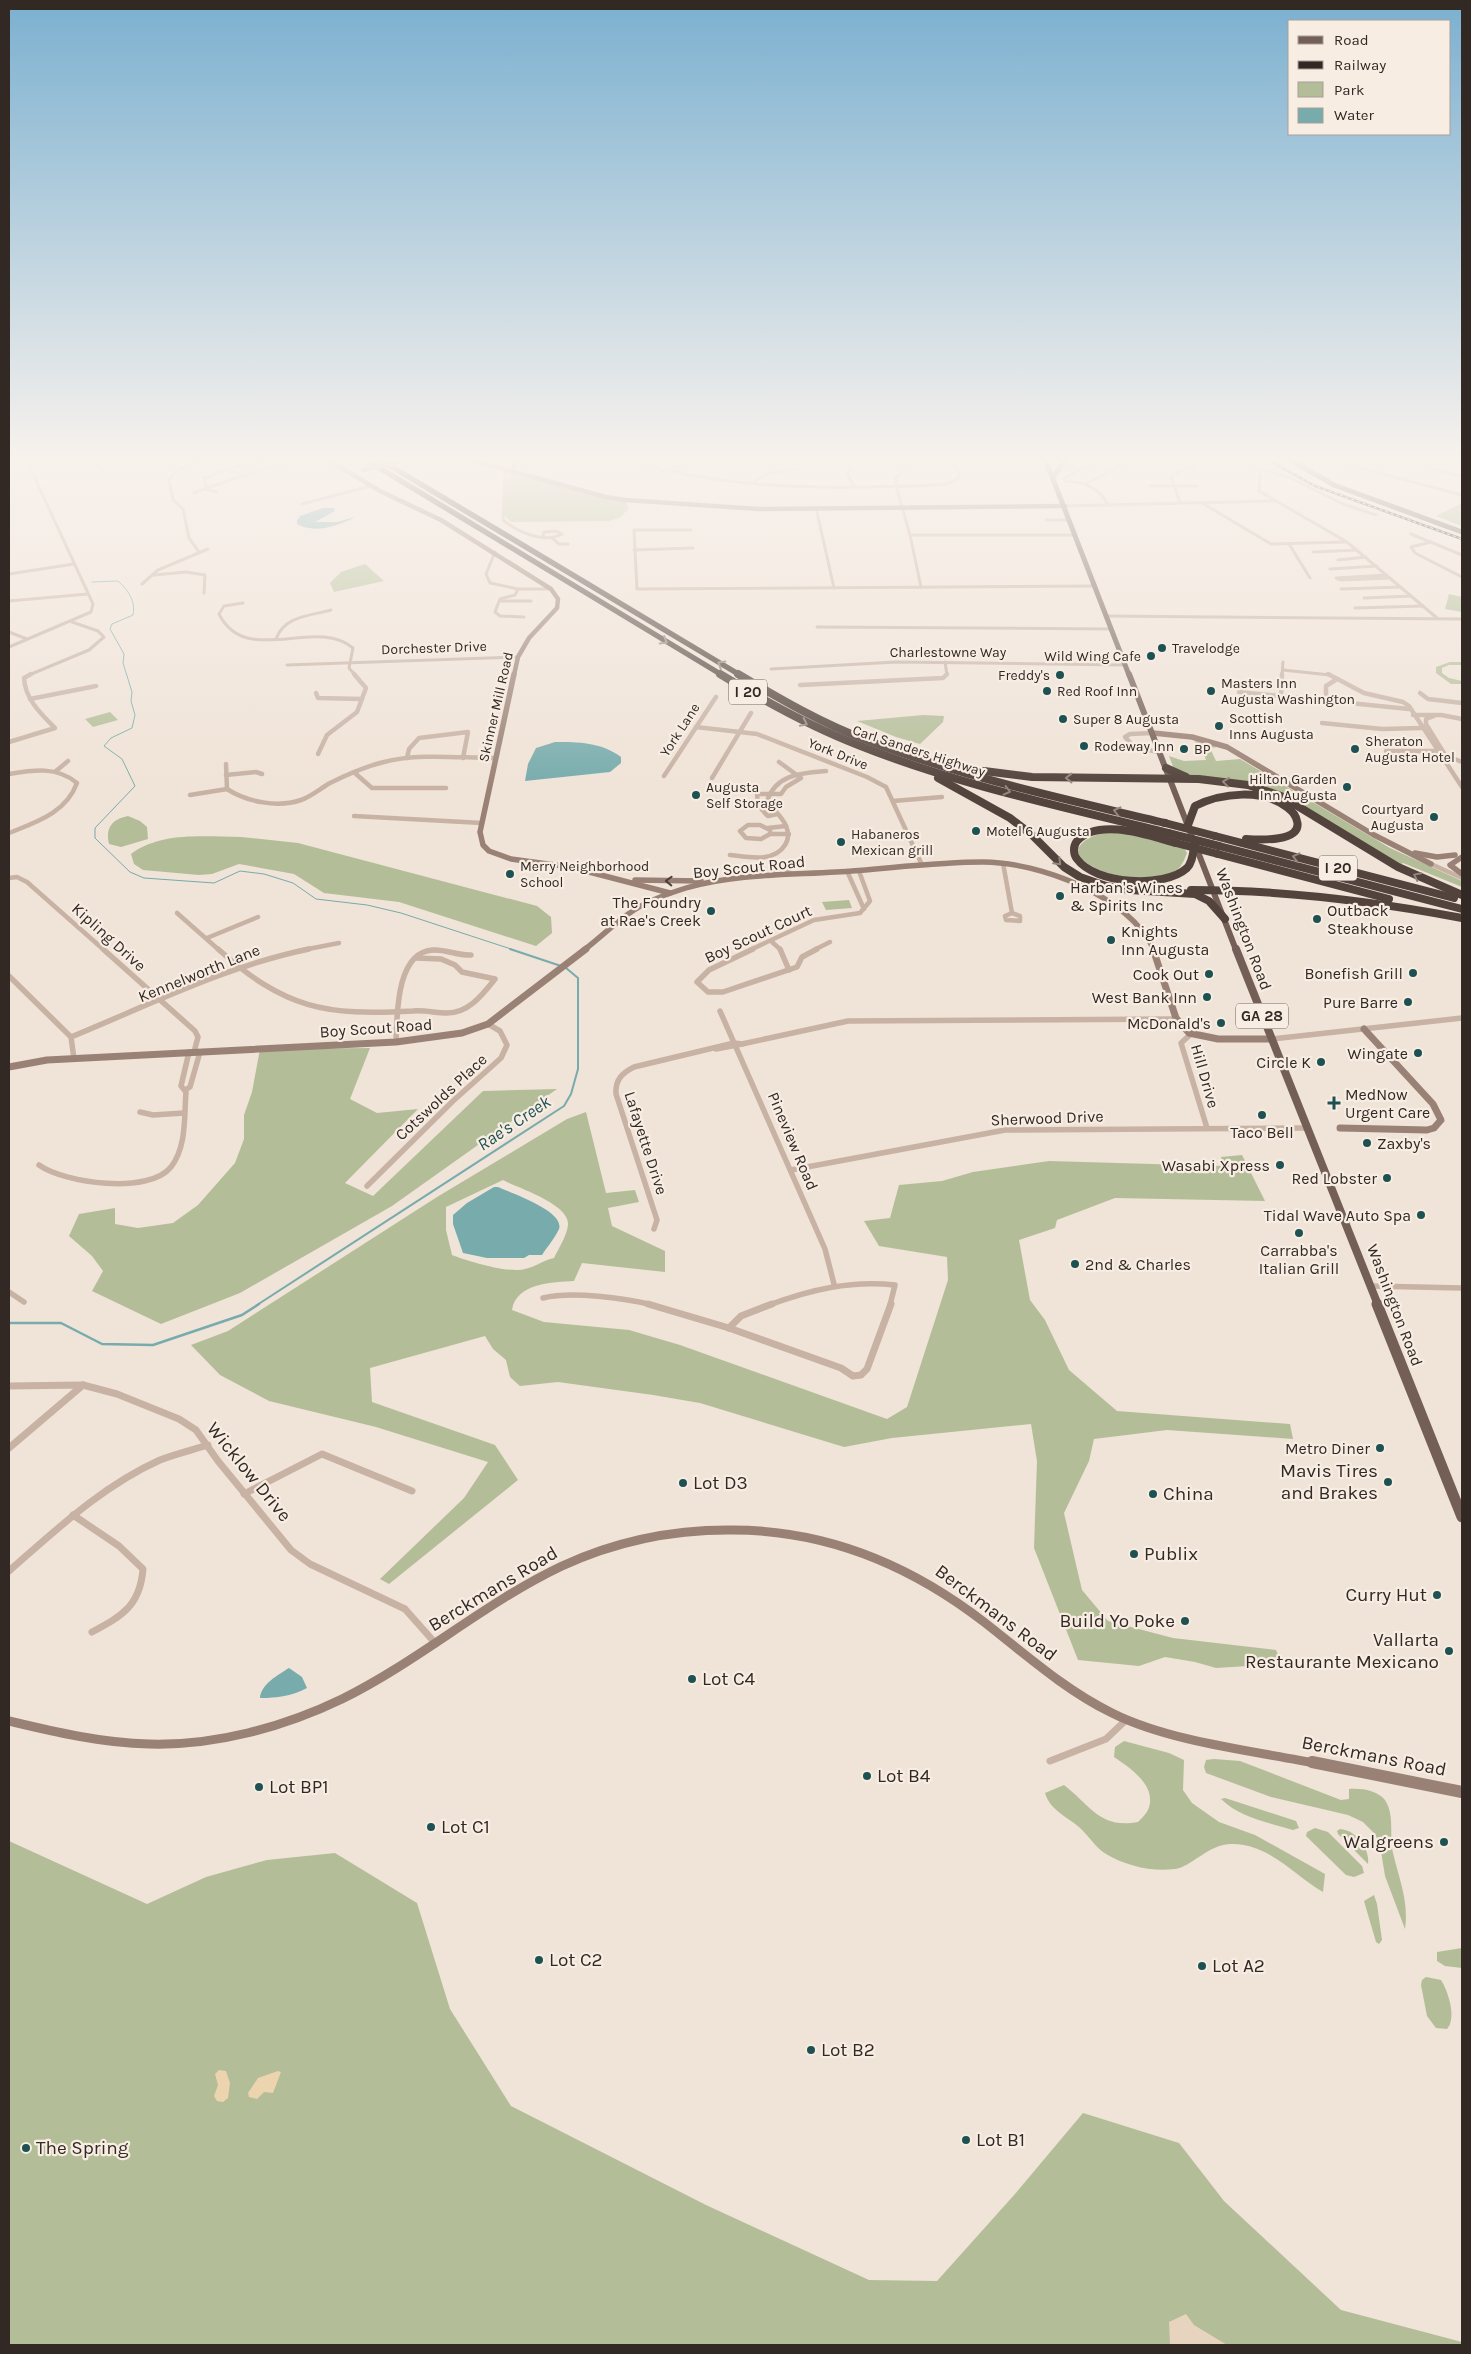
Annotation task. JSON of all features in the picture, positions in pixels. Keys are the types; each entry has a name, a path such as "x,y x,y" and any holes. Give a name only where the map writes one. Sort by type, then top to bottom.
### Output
{"highway":[{"name":"Carl Sanders Highway","path":"549,571 776,708 824,732 884,756 943,774 1168,827 1214,835 1462,900"},
{"name":"Carl Sanders Highway","path":"567,571 802,711 856,736 924,760 1168,827 1219,850 1462,909"},
{"path":"802,711 908,750 985,771 1046,778 1199,780 1248,785 1281,796 1398,867 1462,895"},
{"path":"884,756 954,785 1000,812 1032,835 1064,867 1073,873 1097,883 1130,890 1195,894 1209,901 1225,919"},
{"path":"1166,768 1182,776 1199,780"},
{"path":"1188,825 1192,809 1200,803 1219,796 1236,795 1263,798 1278,803 1292,812 1298,823 1293,833 1275,839 1246,839 1214,835"},
{"path":"1195,843 1192,860 1183,872 1149,881 1125,880 1097,872 1080,862 1074,852 1075,845 1082,837 1110,830 1131,831 1176,843 1219,850 1462,918"},
{"path":"1130,890 1254,891 1374,902 1462,918"}],"main road":[{"name":"Washington Road","path":"1089,571 1124,665 1153,733 1462,1518"}],"street":[{"path":"9,574 29,571"},
{"path":"9,646 72,622 91,612 93,604 77,571"},
{"path":"142,584 160,571"},
{"path":"154,575 191,571 202,573 205,575 204,592"},
{"path":"487,571 486,579 495,586 518,589 551,589"},
{"path":"524,571 551,589"},
{"path":"636,571 637,589 1095,586"},
{"path":"830,571 834,588"},
{"path":"918,571 921,587"},
{"path":"1306,571 1310,578"},
{"path":"1382,571 1437,618"},
{"path":"1449,571 1462,578"},
{"path":"1388,576 1341,580 1336,578 1388,576"},
{"path":"1341,589 1401,587"},
{"path":"499,601 515,595 518,589"},
{"name":"Skinner Mill Road","path":"551,589 557,597 558,607 547,623 529,638 518,657 495,758 480,838 483,845 511,859 558,864 670,893"},
{"path":"9,601 88,594"},
{"path":"1364,598 1411,596"},
{"path":"499,601 532,601"},
{"path":"499,601 496,614 524,617"},
{"path":"243,603 221,608 219,614 220,619 244,638 340,640 353,648 351,671 365,684 362,699 357,712 327,735 322,751 318,754"},
{"path":"1355,608 1423,606"},
{"path":"276,639 280,628 287,622 331,610"},
{"path":"1106,616 1462,619"},
{"path":"9,742 55,728 30,699 23,684 24,678 35,671 90,650 100,644 104,637 98,631 72,622"},
{"path":"817,627 1111,629"},
{"path":"9,632 27,639"},
{"name":"Dorchester Drive","path":"287,665 518,657"},
{"name":"Charlestowne Way","path":"771,669 896,662 1124,665"},
{"path":"800,685 943,678 947,676 946,662"},
{"path":"1282,697 1283,662"},
{"path":"1283,670 1328,674 1364,693 1403,702 1410,709 1462,787"},
{"path":"1326,701 1326,686 1337,678"},
{"path":"30,699 96,686"},
{"path":"1239,692 1410,709"},
{"path":"316,693 318,698 362,699"},
{"path":"1420,693 1428,700 1462,703"},
{"name":"York Lane","path":"664,776 716,697"},
{"path":"712,778 752,713"},
{"path":"1413,715 1462,719"},
{"path":"1434,716 1426,719 1426,724 1445,755 1462,762"},
{"path":"1322,723 1382,728 1422,728"},
{"name":"York Drive","path":"696,727 757,734 867,777 886,787 922,865"},
{"path":"407,758 409,749 419,738 468,732 463,758"},
{"path":"1160,752 1134,749 1129,746 1125,737 1130,734 1153,733 1192,736 1230,749 1356,823 1431,864"},
{"path":"1386,751 1438,751"},
{"path":"190,795 227,789 238,796 262,802 289,803 302,800 322,787 383,762 407,758 495,758"},
{"path":"56,771 68,761"},
{"path":"777,814 768,816 765,813 757,800 757,794 781,794 786,787 801,778 780,762"},
{"path":"226,764 227,789"},
{"path":"9,774 38,770 56,771 71,777 77,783 74,796 50,815 9,833"},
{"path":"730,854 767,857 778,853 784,848 789,834 786,826 766,802 768,795 777,783 796,774 826,771"},
{"path":"226,775 256,772 262,774"},
{"path":"356,774 372,788 446,788"},
{"path":"893,801 942,797"},
{"path":"354,816 482,823"},
{"path":"1356,823 1374,835 1431,864 1462,876"},
{"path":"786,826 768,828 748,825 742,828 740,833 746,838 754,840 766,838 770,834 789,834"},
{"path":"768,828 770,834"},
{"path":"1412,852 1438,857 1455,855"},
{"path":"1431,864 1462,852"},
{"path":"764,878 775,872 778,864 778,853"},
{"path":"1462,857 1450,864 1462,876"},
{"path":"1003,863 1012,913"},
{"name":"Boy Scout Road","path":"9,1068 47,1060 396,1042 462,1033 488,1024 572,961 635,909 670,893 702,884 735,879 922,865 1003,863 1036,870 1082,888 1112,905 1130,918 1152,945 1176,1019 1180,1026 1190,1034"},
{"path":"778,864 789,873 799,875"},
{"path":"847,872 864,909 870,901 859,870"},
{"name":"Kipling Drive","path":"9,878 17,877 27,882 160,1002 195,1031 198,1037 181,1086 185,1090 183,1132 177,1155 168,1170 151,1179 75,1181 44,1171 39,1165"},
{"path":"623,880 684,882 735,879"},
{"name":"Boy Scout Court","path":"830,942 802,957 797,967 715,993 706,992 697,982 709,970 772,942 814,920 854,915 864,909"},
{"path":"177,913 253,978 295,1002 312,1008 358,1014 459,1011 470,1006 495,979 462,972 455,965 441,959 416,958"},
{"path":"207,938 258,917"},
{"path":"772,942 780,948 789,970"},
{"name":"Kennelworth Lane","path":"71,1037 242,967 275,956 339,943"},
{"path":"396,1042 397,1012 404,973 416,958 424,952 432,950 454,956 471,955"},
{"path":"9,976 71,1037 71,1049 74,1059"},
{"name":"Pineview Road","path":"720,1010 825,1249 834,1284"},
{"path":"1190,1034 1211,1037 1272,1039 1462,1018"},
{"name":"Lafayette Drive","path":"654,1229 657,1220 616,1094 616,1082 624,1073 634,1067 848,1022 1176,1019"},
{"name":"Cotswolds Place","path":"367,1186 453,1101 501,1058 507,1045 500,1031 488,1024"},
{"path":"1340,1128 1427,1130 1434,1128 1442,1120 1430,1100 1364,1029"},
{"name":"Hill Drive","path":"1190,1034 1181,1043 1207,1128"},
{"name":"Kipling Drive","path":"185,1090 190,1086 194,1052"},
{"path":"140,1112 153,1115 184,1114"},
{"name":"Sherwood Drive","path":"791,1170 1005,1130 1308,1128"},
{"path":"543,1298 556,1294 632,1300 729,1328 832,1365 853,1376 861,1375 867,1369 893,1298 895,1285 883,1283 834,1284 805,1291 737,1316 729,1328"},
{"path":"1371,1286 1462,1288"},
{"path":"9,1292 24,1302"},
{"path":"9,1448 83,1385"},
{"name":"Wicklow Drive","path":"9,1386 83,1385 116,1394 179,1419 196,1430 244,1494 291,1550 310,1564 405,1609 436,1644"},
{"path":"9,1571 73,1515 106,1490 161,1460 208,1445"},
{"path":"244,1494 322,1454 412,1492"},
{"path":"73,1515 99,1531 132,1556 143,1569 143,1586 135,1600 122,1615 92,1632"},
{"name":"Berckmans Road","path":"9,1721 75,1736 129,1743 187,1742 226,1737 258,1730 318,1710 374,1682 538,1578 576,1560 611,1547 652,1537 696,1531 742,1530 781,1533 848,1548 889,1563 922,1579 960,1604 1070,1690 1105,1711 1126,1720 1170,1734 1462,1792"},
{"path":"1050,1761 1106,1740 1126,1720"}],"green space":[{"path":"373,571 384,581 334,592 330,583 341,572"},
{"path":"1449,594 1462,597 1462,612 1445,609"},
{"path":"1450,662 1462,662 1462,665 1449,665 1442,668 1442,673 1449,678 1462,681 1462,684 1451,684 1436,673 1436,667"},
{"path":"110,712 118,720 93,727 85,719"},
{"path":"923,715 944,716 943,722 920,744 896,737 857,721"},
{"path":"1197,741 1218,747 1210,748 1216,761 1240,759 1390,848 1462,881 1462,887 1403,863 1400,865 1277,792 1192,777 1174,769 1169,756 1184,761 1206,760 1203,751 1199,749 1199,744 1194,742"},
{"path":"128,816 140,821 147,827 148,839 121,847 109,844 108,833 111,825 118,819"},
{"path":"1105,833 1127,833 1184,848 1187,853 1180,867 1171,873 1159,877 1132,878 1118,876 1093,867 1079,856 1078,851 1083,842"},
{"path":"199,836 241,837 298,843 537,906 551,917 552,933 536,946 399,902 324,893 294,874 239,864 212,874 199,875 143,870 134,864 131,854 156,842 170,839"},
{"path":"849,900 852,908 826,910 822,902"},
{"path":"370,1048 350,1099 377,1113 418,1109 345,1183 373,1196 483,1091 557,1089 392,1206 240,1293 161,1324 92,1291 103,1271 92,1256 69,1236 79,1214 115,1208 115,1224 138,1228 173,1223 198,1205 235,1163 244,1139 244,1115 252,1092 260,1049"},
{"path":"586,1112 606,1193 635,1190 639,1202 608,1208 612,1226 665,1251 665,1272 582,1263 574,1281 546,1283 528,1289 520,1294 512,1310 544,1322 629,1330 680,1345 887,1419 907,1407 948,1280 947,1257 879,1246 864,1221 890,1218 899,1185 942,1181 973,1172 1049,1161 1221,1166 1221,1157 1242,1155 1265,1201 1115,1198 1057,1220 1055,1228 1019,1240 1030,1300 1045,1320 1069,1370 1117,1411 1290,1424 1293,1439 1167,1430 1094,1439 1089,1461 1064,1513 1082,1590 1108,1621 1173,1638 1276,1650 1282,1664 1216,1668 1165,1657 1139,1666 1078,1660 1034,1548 1037,1461 1031,1424 892,1438 844,1447 700,1403 558,1382 520,1386 510,1377 506,1360 493,1349 485,1336 370,1368 372,1402 495,1445 518,1480 389,1584 380,1579 464,1498 488,1462 376,1427 269,1401 220,1375 191,1345 228,1331 437,1197 567,1119","holes":["503,1180 542,1198 561,1210 566,1217 568,1225 566,1233 554,1258 529,1268 509,1270 452,1255 446,1230 446,1207"]},
{"path":"1124,1741 1169,1753 1184,1760 1183,1790 1192,1803 1219,1822 1255,1835 1325,1874 1323,1892 1280,1861 1256,1848 1243,1845 1222,1845 1181,1867 1166,1870 1148,1869 1131,1865 1102,1851 1079,1827 1051,1804 1045,1793 1064,1785 1089,1808 1105,1819 1125,1823 1138,1822 1148,1810 1149,1793 1141,1779 1114,1757 1115,1747"},
{"path":"1206,1760 1240,1761 1341,1800 1349,1799 1349,1789 1368,1790 1382,1797 1390,1812 1393,1853 1405,1900 1405,1929 1385,1876 1380,1845 1375,1834 1363,1822 1348,1815 1271,1797 1206,1773 1204,1767"},
{"path":"1225,1798 1296,1821 1299,1828 1293,1830 1245,1815 1221,1799"},
{"path":"1315,1828 1328,1832 1362,1866 1364,1873 1354,1877 1346,1875 1306,1836 1307,1832"},
{"path":"1340,1829 1346,1830 1361,1841 1367,1852 1368,1864 1338,1834 1337,1831"},
{"path":"9,1841 147,1904 206,1877 267,1860 335,1853 417,1903 450,2009 511,2106 706,2205 869,2280 937,2281 1015,2194 1083,2113 1179,2143 1224,2201 1341,2310 1462,2342 1462,2345 9,2345"},
{"path":"1374,1895 1382,1940 1379,1944 1376,1942 1364,1901"},
{"path":"1462,1948 1462,1968 1445,1966 1437,1961 1437,1952"},
{"path":"1426,1977 1441,1980 1446,1991 1451,2012 1450,2024 1447,2029 1436,2028 1427,2016 1421,1985 1422,1980"}],"sand":[{"path":"219,2070 226,2071 230,2083 228,2098 223,2102 217,2101 214,2096 218,2085 215,2074"},
{"path":"278,2071 281,2072 273,2093 264,2092 257,2099 249,2097 248,2093 258,2078"}],"shaded area":[{"path":"1186,2314 1194,2325 1227,2345 1170,2345 1169,2322"}],"water":[{"path":"555,742 581,743 605,748 621,757 621,763 610,772 525,781 528,764 536,748"},
{"path":"494,1187 536,1203 546,1209 559,1222 559,1229 542,1255 529,1255 524,1258 487,1258 463,1253 453,1224 453,1215 467,1203"},
{"path":"289,1668 302,1677 307,1688 284,1696 260,1698 263,1688"}],"waterway":[{"name":"Rae's Creek","path":"92,582 118,581 128,592 134,610 133,615 112,624 110,629 124,654 123,663 132,692 131,701 135,715 132,728 111,738 104,746 122,759 135,786 95,828 95,838 130,872 144,878 214,883 240,871 264,874 293,883 316,899 367,905 401,913 514,950"},
{"name":"Rae's Creek","path":"510,949 561,966"},
{"name":"Rae's Creek","path":"257,1305 564,1106 571,1094 578,1069 578,978 566,968"},
{"name":"Rae's Creek","path":"9,1323 61,1323 102,1344 153,1345 242,1315 259,1304"}],"place":[{"name":"Travelodge","path":"1162,648"},
{"name":"Wild Wing Cafe","path":"1151,656"},
{"name":"Freddy's","path":"1060,675"},
{"name":"Red Roof Inn","path":"1047,691"},
{"name":"Masters Inn Augusta Washington","path":"1211,691"},
{"name":"Super 8 Augusta","path":"1063,719"},
{"name":"Scottish Inns Augusta","path":"1219,726"},
{"name":"Rodeway Inn","path":"1084,746"},
{"name":"BP","path":"1184,749"},
{"name":"Sheraton Augusta Hotel","path":"1355,749"},
{"name":"Hilton Garden Inn Augusta","path":"1347,787"},
{"name":"Augusta Self Storage","path":"696,795"},
{"name":"Courtyard Augusta","path":"1434,817"},
{"name":"Motel 6 Augusta","path":"976,831"},
{"name":"Habaneros Mexican grill","path":"841,842"},
{"name":"Merry Neighborhood School","path":"510,874"},
{"name":"Harban's Wines & Spirits Inc","path":"1060,896"},
{"name":"The Foundry at Rae's Creek","path":"711,911"},
{"name":"Outback Steakhouse","path":"1317,919"},
{"name":"Knights Inn Augusta","path":"1111,940"},
{"name":"Bonefish Grill","path":"1413,973"},
{"name":"Cook Out","path":"1209,974"},
{"name":"West Bank Inn","path":"1207,997"},
{"name":"Pure Barre","path":"1408,1002"},
{"name":"McDonald's","path":"1221,1023"},
{"name":"Wingate","path":"1418,1053"},
{"name":"Circle K","path":"1321,1062"},
{"name":"MedNow Urgent Care","path":"1334,1103"},
{"name":"Taco Bell","path":"1262,1115"},
{"name":"Zaxby's","path":"1367,1143"},
{"name":"Wasabi Xpress","path":"1280,1165"},
{"name":"Red Lobster","path":"1387,1178"},
{"name":"Tidal Wave Auto Spa","path":"1421,1215"},
{"name":"Carrabba's Italian Grill","path":"1299,1233"},
{"name":"2nd & Charles","path":"1075,1264"},
{"name":"Metro Diner","path":"1380,1448"},
{"name":"Mavis Tires and Brakes","path":"1388,1482"},
{"name":"Lot D3","path":"683,1483"},
{"name":"China","path":"1153,1494"},
{"name":"Publix","path":"1134,1554"},
{"name":"Curry Hut","path":"1437,1595"},
{"name":"Build Yo Poke","path":"1185,1621"},
{"name":"Vallarta Restaurante Mexicano","path":"1449,1651"},
{"name":"Lot C4","path":"692,1679"},
{"name":"Lot B4","path":"867,1776"},
{"name":"Lot BP1","path":"259,1787"},
{"name":"Lot C1","path":"431,1827"},
{"name":"Walgreens","path":"1444,1842"},
{"name":"Lot C2","path":"539,1960"},
{"name":"Lot A2","path":"1202,1966"},
{"name":"Lot B2","path":"811,2050"},
{"name":"Lot B1","path":"966,2140"},
{"name":"The Spring","path":"26,2148"}]}
